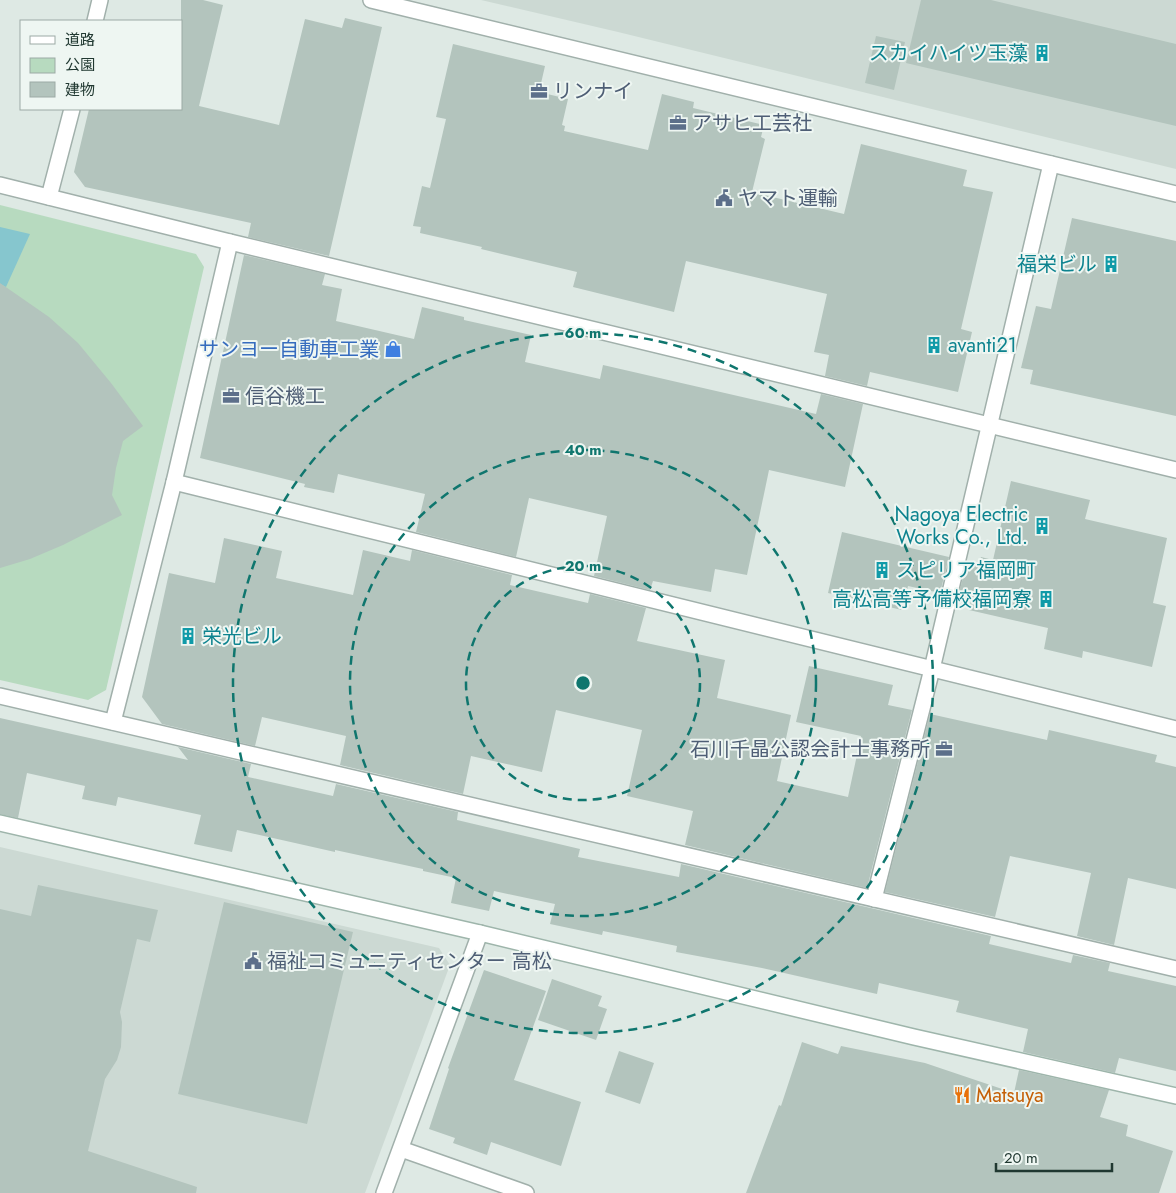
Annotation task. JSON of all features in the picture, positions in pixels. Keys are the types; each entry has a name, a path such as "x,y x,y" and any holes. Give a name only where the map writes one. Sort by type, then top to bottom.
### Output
{"street":[{"path":"95,20 100,0"},
{"path":"371,0 1176,194"},
{"path":"49,197 72,110"},
{"path":"874,899 932,669 1052,164"},
{"path":"0,185 1176,470"},
{"path":"114,722 174,482 230,242"},
{"path":"174,482 1176,728"},
{"path":"0,696 1176,969"},
{"path":"0,823 480,933 914,1037 1176,1096"},
{"path":"384,1193 480,933"},
{"path":"401,1149 526,1193"}],"shaded area":[{"path":"481,0 1176,0 1176,169 618,32"},
{"path":"0,847 439,948 450,965 365,1193 0,1193"}],"green space":[{"path":"0,205 196,254 204,267 106,690 88,700 0,680"}],"water":[{"path":"0,227 30,234 6,287 0,284"}],"building":[{"path":"181,0 203,0 223,5 199,106 279,125 305,19 342,28 345,18 382,27 329,256 248,237 251,223 85,187 74,172 89,110 182,110"},
{"name":"スカイハイツ玉藻","path":"921,0 991,0 1176,44 1176,126 906,63"},
{"path":"876,36 905,42 894,90 865,83"},
{"path":"453,44 545,66 539,92 568,99 562,125 565,126 564,131 648,150 662,94 694,102 693,108 764,125 761,137 765,139 752,192 844,214 861,144 967,170 963,186 993,192 961,329 972,332 958,392 870,372 867,386 825,376 829,355 814,352 827,294 686,261 674,312 573,287 577,272 420,233 421,227 413,226 422,186 430,188 446,119 436,117"},
{"path":"1072,218 1176,241 1176,416 1030,384 1033,370 1021,368 1036,306 1051,309"},
{"path":"244,255 325,274 322,285 342,289 336,321 414,339 422,307 464,317 464,320 531,335 525,362 600,379 603,365 816,414 821,394 863,404 845,487 769,470 747,575 715,569 711,592 653,581 650,590 594,576 607,516 529,498 516,557 416,532 425,494 338,474 334,493 304,487 305,484 200,458"},
{"path":"0,283 49,317 78,343 143,426 123,441 116,468 112,495 122,515 63,545 30,559 0,568"},
{"path":"1011,481 1090,500 1085,519 1167,538 1153,603 1166,606 1152,667 1083,651 1082,658 1044,649 1048,628 969,610 971,600 958,597 967,562 979,564 981,557 993,560"},
{"name":"スピリア福岡町","path":"842,532 949,557 940,593 908,586 902,610 828,593"},
{"path":"224,538 282,551 276,578 353,595 363,550 410,561 412,550 512,575 510,585 588,603 590,594 646,608 637,641 725,660 717,698 791,715 777,781 848,797 861,736 796,722 809,666 893,685 888,705 912,710 867,888 685,845 693,811 627,796 642,730 556,710 542,772 471,756 463,794 340,765 346,736 262,717 255,746 162,724 142,697 169,573 215,583"},
{"path":"930,714 1047,740 1049,730 1157,755 1155,762 1176,767 1176,889 1128,878 1114,945 1077,936 1091,873 1010,856 995,917 885,892"},
{"path":"0,718 188,760 178,747 251,764 248,777 333,796 336,784 458,812 457,820 580,849 578,857 679,877 681,864 991,936 989,944 1071,963 1073,955 1110,963 1108,971 1176,986 1176,1071 1119,1058 1115,1073 1023,1052 1028,1029 956,1012 959,1001 879,983 877,994 762,968 676,952 677,946 603,931 602,935 550,924 555,904 494,891 489,911 451,903 456,878 423,871 423,869 237,830 232,852 194,844 201,815 118,797 116,806 82,799 85,786 27,773 18,818 0,814"},
{"path":"38,885 158,910 150,942 137,939 120,1012 122,1022 121,1047 117,1060 105,1079 88,1151 197,1187 196,1193 0,1193 0,909 31,916"},
{"path":"224,902 353,932 307,1124 178,1094"},
{"path":"484,970 546,991 514,1080 581,1102 561,1166 491,1142 487,1155 453,1143 455,1138 429,1129 448,1068"},
{"path":"552,979 602,996 598,1006 607,1009 596,1040 538,1020"},
{"path":"802,1042 838,1054 841,1046 925,1063 1014,1093 1019,1070 1109,1090 1100,1117 1128,1125 1126,1136 1173,1151 1159,1193 746,1193 779,1105 781,1106"},
{"path":"619,1051 654,1063 640,1104 605,1092"}],"place":[{"name":"スカイハイツ玉藻","path":"1042,53"},
{"name":"リンナイ","path":"539,91"},
{"name":"アサヒ工芸社","path":"678,123"},
{"name":"ヤマト運輸","path":"724,198"},
{"name":"福栄ビル","path":"1111,264"},
{"name":"avanti21","path":"934,345"},
{"name":"サンヨー自動車工業","path":"393,349"},
{"name":"信谷機工","path":"231,396"},
{"name":"Nagoya Electric Works Co., Ltd.","path":"1042,526"},
{"name":"スピリア福岡町","path":"882,570"},
{"name":"高松高等予備校福岡寮","path":"1046,599"},
{"name":"栄光ビル","path":"188,636"},
{"name":"石川千晶公認会計士事務所","path":"944,749"},
{"name":"福祉コミュニティセンター 高松","path":"253,961"},
{"name":"Matsuya","path":"962,1095"}]}
